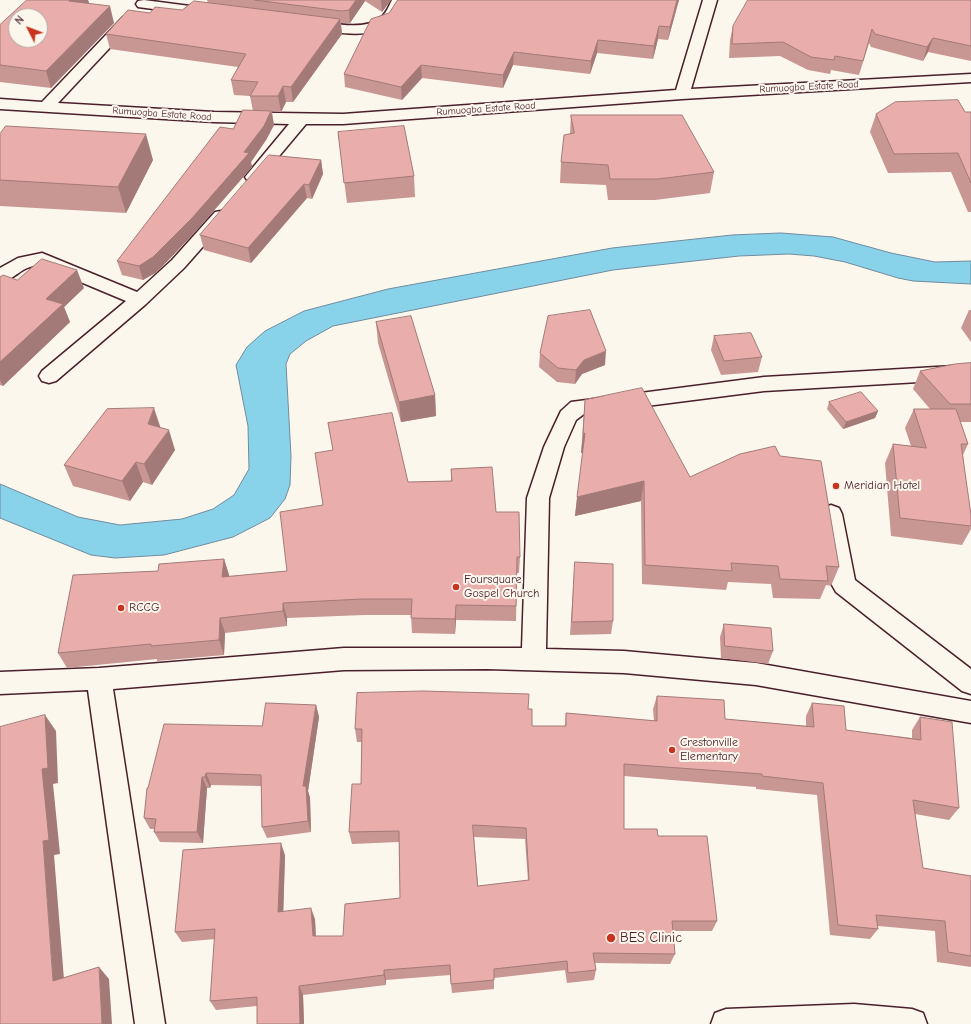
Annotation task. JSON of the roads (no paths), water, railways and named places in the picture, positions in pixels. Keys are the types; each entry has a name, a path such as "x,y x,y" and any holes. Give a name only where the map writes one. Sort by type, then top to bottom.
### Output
{"street":[{"path":"297,23 343,29 365,28 384,22 399,0"},
{"path":"682,94 710,0"},
{"path":"47,106 144,2 228,14"},
{"name":"Rumuogba Estate Road","path":"0,104 238,119 300,121 343,120 682,94 971,78"},
{"path":"49,376 139,300 178,264 237,197 300,121"},
{"path":"0,277 14,265 29,259 42,258 139,300"},
{"path":"534,660 538,498 554,447 568,416 578,407 764,384 971,372"},
{"path":"831,514 844,585 971,683"},
{"path":"0,683 99,680 344,659 487,658 624,662 756,674 971,712"},
{"path":"99,680 150,1024"},
{"path":"726,1024 854,1019 912,1024"}],"water":[{"path":"781,233 833,237 891,253 935,262 971,261 971,284 913,281 845,262 814,256 789,254 739,256 613,270 333,326 306,341 290,354 286,364 291,456 290,485 285,499 270,518 233,537 164,555 115,558 91,555 0,518 0,484 78,517 120,525 182,519 213,509 234,495 249,469 248,426 236,365 247,347 265,331 304,311 388,289 612,248 732,235"}],"place":[{"name":"Meridian Hotel","path":"836,486"},
{"name":"Foursquare Gospel Church","path":"456,587"},
{"name":"RCCG","path":"121,608"},
{"name":"Crestonville Elementary","path":"672,750"},
{"name":"BES Clinic","path":"611,938"}]}
